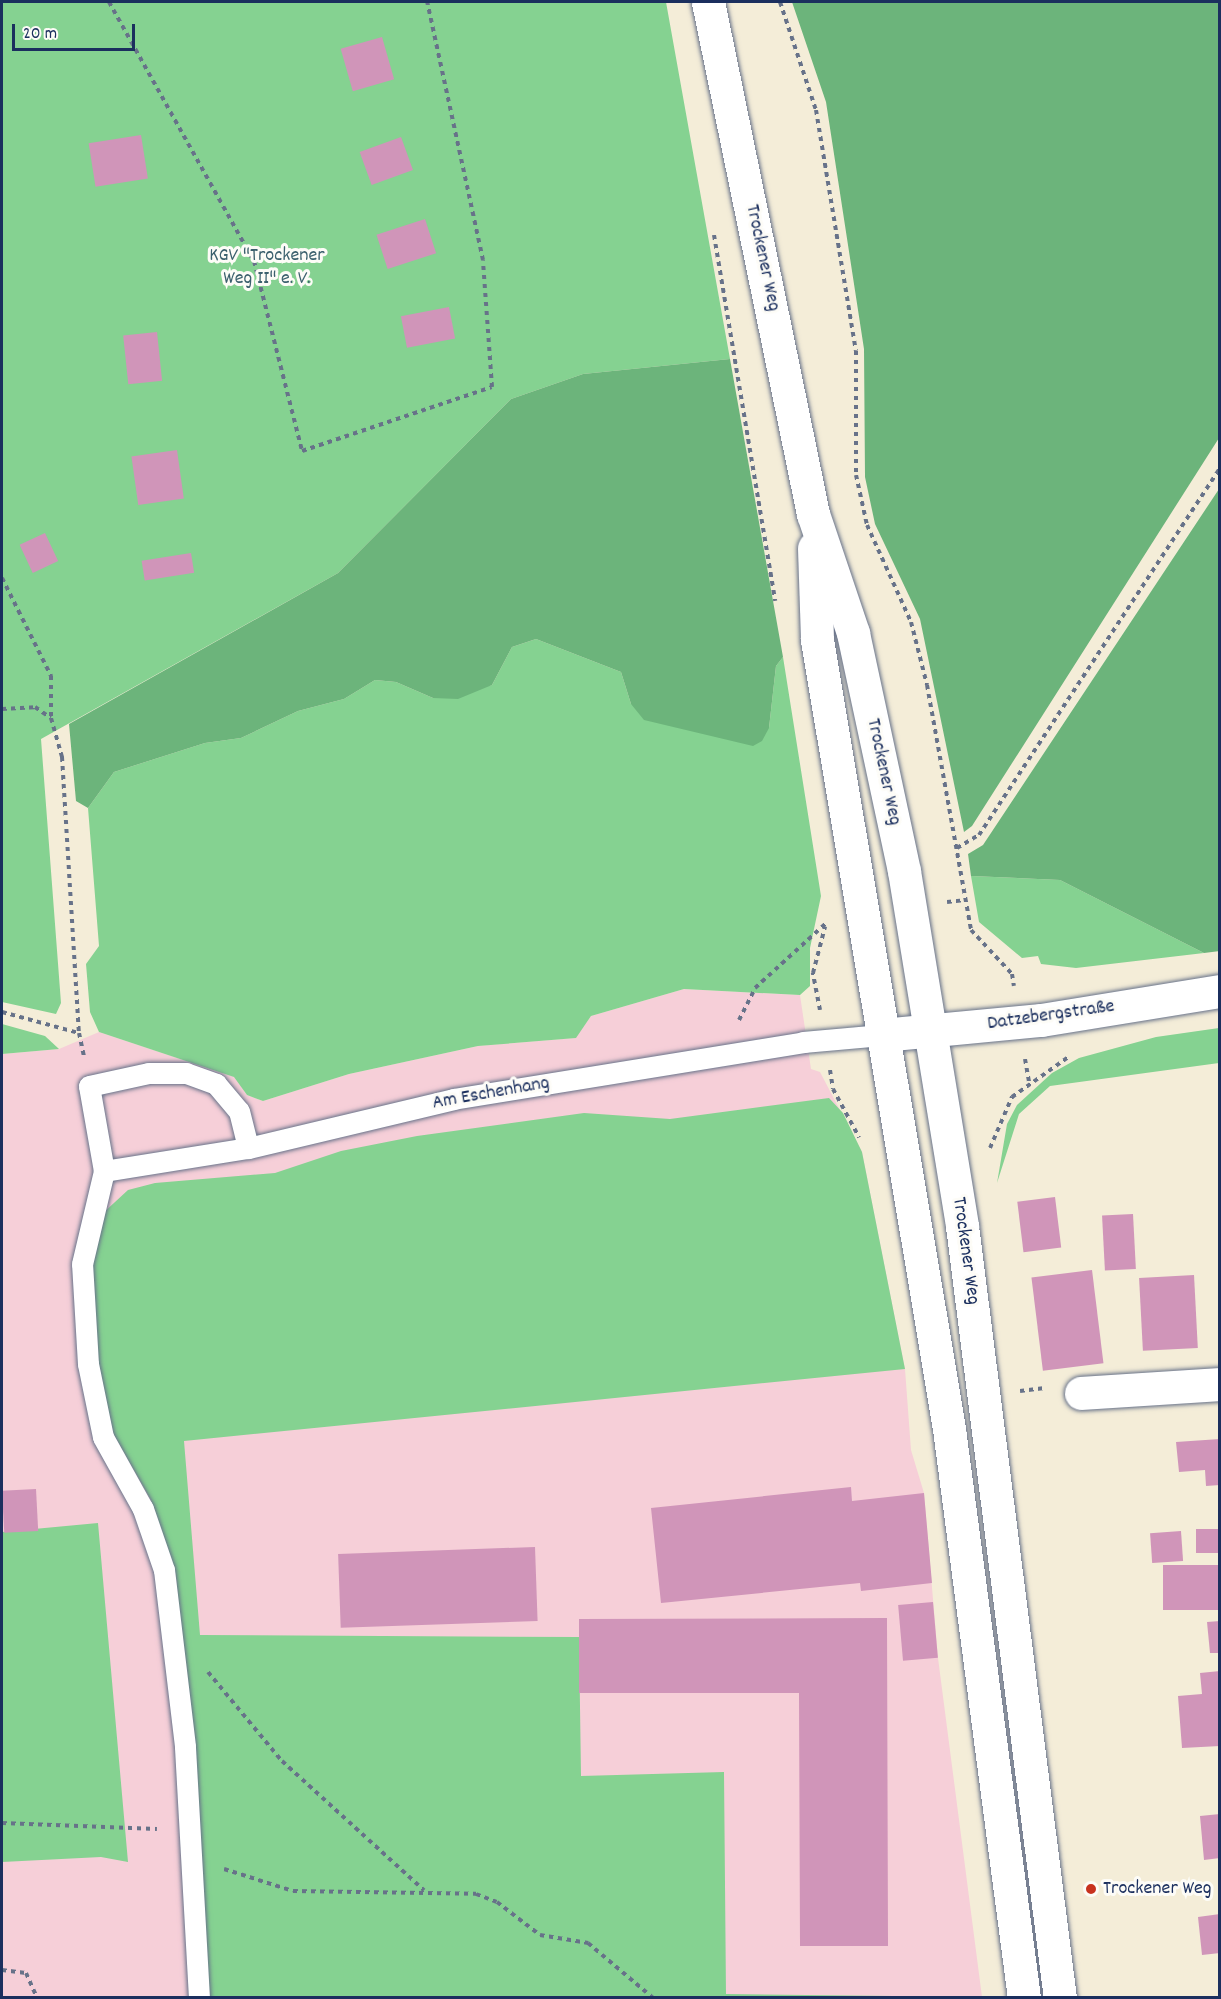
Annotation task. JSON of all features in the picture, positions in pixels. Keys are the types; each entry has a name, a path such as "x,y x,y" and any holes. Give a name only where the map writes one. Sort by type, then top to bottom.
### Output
{"street":[{"name":"Trockener Weg","path":"708,2 813,514 853,633 904,871 962,1226 1060,1998"},
{"name":"Trockener Weg","path":"813,514 817,640 972,1580 1024,1998"},
{"name":"Datzebergstraße","path":"882,1035 1019,1022 1220,991"},
{"path":"1082,1393 1220,1384"}],"lane":[{"name":"Am Eschenhang","path":"104,1171 248,1148 453,1099 722,1055 882,1035"},
{"path":"199,1998 191,1863 172,1633 159,1547 103,1437 94,1405 82,1264 104,1171 89,1086 149,1073 186,1073 216,1084 238,1111 248,1148"}],"path":[{"path":"109,2 254,261 302,451 492,387 483,260 428,2"},
{"path":"780,2 816,110 856,351 858,485 867,525 911,622 957,848 971,930 1012,974 1029,1082"},
{"path":"712,226 776,608"},
{"path":"957,848 979,835 1220,468"},
{"path":"2,578 51,676 51,718 62,757 79,1033 89,1086"},
{"path":"2,709 35,707 51,718"},
{"path":"722,1055 755,988 827,921 825,910"},
{"path":"2,1012 79,1033"},
{"path":"172,1633 282,1761 424,1891"},
{"path":"2,1822 101,1830 188,1826"},
{"path":"191,1863 257,1875 293,1891 424,1891 476,1894 497,1902 540,1935 588,1943 653,1998"},
{"path":"2,1970 26,1973 37,1998"}],"shaded area":[{"path":"684,989 800,995 811,1069 820,1072 862,1152 905,1369 911,1450 924,1493 938,1658 982,1997 2,1998 2,1054 59,1049 99,1032 235,1077 247,1095 263,1101 349,1074 478,1046 575,1038 591,1016"}],"green space":[{"name":"KGV \"Trockener Weg II\" e. V.","path":"2,2 666,2 730,359 583,374 511,399 338,573 41,739 61,1003 56,1014 2,1002"},
{"path":"792,2 1219,2 1219,438 972,826 964,832 920,619 875,524 865,477 864,349 826,102"},
{"path":"730,359 783,657 776,666 769,728 762,741 753,746 644,720 631,704 621,672 536,639 512,647 492,685 458,699 433,698 396,682 375,680 344,699 298,711 241,738 205,743 114,772 88,808 76,801 69,724 338,573 511,399 583,374"},
{"path":"1219,489 1220,951 1204,953 1060,880 971,876 968,854 983,845"},
{"path":"536,639 621,672 631,704 769,728 776,666 783,657 821,896 810,948 810,986 800,995 684,989 591,1016 576,1038 478,1046 349,1074 263,1101 247,1095 234,1077 99,1032 90,1012 86,964 99,946 88,808 114,772 205,743 241,738 298,711 344,699 375,680 396,682 433,698 492,685 512,647"},
{"path":"971,876 1060,880 1204,953 1076,968 1041,964 1038,956 1022,958 979,922"},
{"path":"2,1024 45,1036 59,1049 2,1054"},
{"path":"1219,1028 1219,1063 1050,1086 1019,1114 997,1183 1007,1124 1017,1105 1052,1073 1079,1058 1156,1037"},
{"path":"829,1098 843,1113 862,1152 905,1369 184,1441 200,1635 579,1637 581,1776 724,1772 726,1994 982,1997 208,1997 176,1575 151,1500 114,1435 96,1366 90,1269 102,1214 128,1190 155,1183 275,1173 341,1151 417,1136 584,1113 670,1119"},
{"path":"98,1523 128,1862 101,1857 2,1862 2,1532"}],"building":[{"path":"382,37 394,79 353,91 341,49"},
{"path":"141,135 148,178 96,187 89,143"},
{"path":"401,137 413,170 372,185 360,152"},
{"path":"425,219 436,253 388,269 376,235"},
{"path":"449,307 455,338 407,348 401,316"},
{"path":"157,332 162,381 128,384 123,336"},
{"path":"177,450 184,499 138,505 131,456"},
{"path":"45,533 58,561 33,573 20,545"},
{"path":"191,553 194,573 145,581 142,561"},
{"path":"1055,1197 1061,1248 1023,1252 1017,1202"},
{"path":"1133,1214 1136,1269 1105,1271 1102,1216"},
{"path":"1092,1270 1103,1363 1043,1371 1031,1277"},
{"path":"1194,1275 1198,1348 1143,1351 1139,1278"},
{"path":"1220,1439 1220,1485 1206,1486 1205,1470 1179,1472 1176,1442"},
{"path":"851,1487 852,1501 924,1493 932,1583 861,1591 860,1583 661,1603 651,1508"},
{"path":"36,1489 38,1531 4,1533 2,1491"},
{"path":"1196,1529 1220,1529 1220,1553 1196,1553"},
{"path":"1181,1531 1183,1561 1152,1563 1150,1533"},
{"path":"535,1547 538,1621 341,1628 338,1554"},
{"path":"1163,1565 1220,1565 1220,1610 1163,1610"},
{"path":"933,1602 938,1658 903,1661 898,1605"},
{"path":"887,1618 888,1946 800,1946 799,1693 579,1693 579,1619"},
{"path":"1220,1621 1220,1653 1210,1653 1207,1622"},
{"path":"1220,1671 1220,1746 1182,1748 1178,1696 1202,1694 1200,1673"},
{"path":"1220,1814 1220,1858 1204,1860 1200,1816"},
{"path":"1220,1914 1220,1953 1202,1955 1198,1917"}],"place":[{"name":"Trockener Weg","path":"1091,1889"}]}
